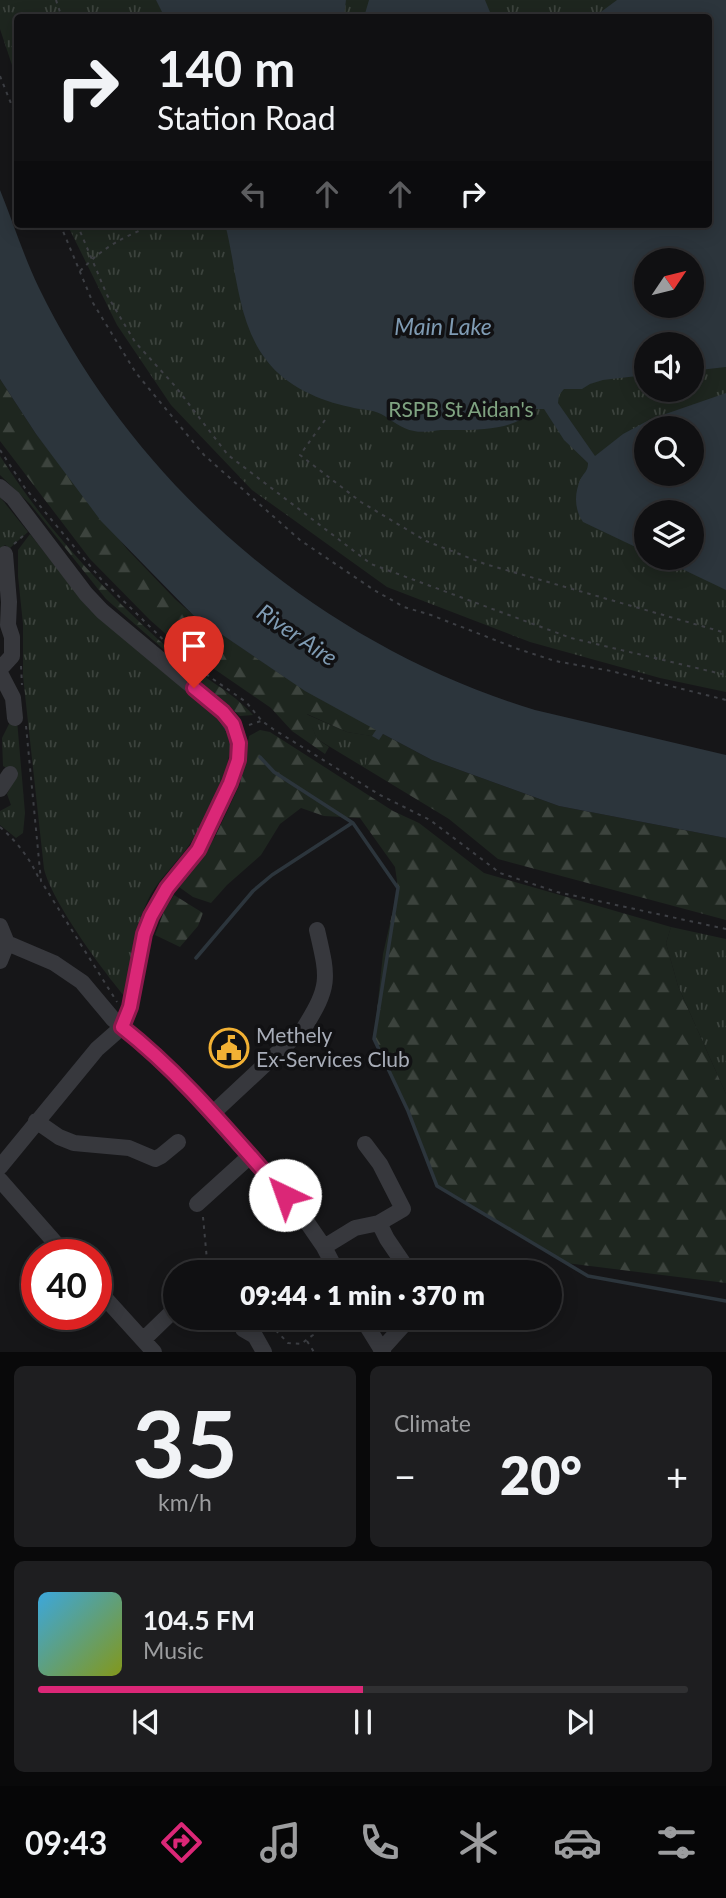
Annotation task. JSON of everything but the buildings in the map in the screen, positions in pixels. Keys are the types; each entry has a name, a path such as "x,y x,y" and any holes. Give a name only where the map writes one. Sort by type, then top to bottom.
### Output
{"street":[{"path":"0,487 13,498 86,594 102,611 223,712 233,724 239,743 238,760 212,823 198,850 167,888 151,916 144,934 130,1007 122,1027 97,1049 0,1167"},
{"path":"8,551 16,659 0,671 18,693 20,717"},
{"path":"0,789 9,774"},
{"path":"0,926 7,943 0,961"},
{"path":"212,1114 304,1028 315,1011 327,980 317,930"},
{"path":"7,943 39,955 82,982 122,1027 163,1062 302,1214 331,1260"},
{"path":"36,1121 59,1137 74,1143 129,1148 155,1159 178,1142"},
{"path":"324,1247 355,1228 379,1223 403,1209 380,1164 365,1144"},
{"path":"197,1204 250,1156"},
{"path":"0,1180 52,1239"},
{"path":"379,1223 400,1260"},
{"path":"112,1306 148,1346 163,1325"},
{"path":"245,1330 256,1336 264,1352"},
{"path":"369,1330 382,1351 400,1330"}],"path":[{"path":"0,76 14,111"},
{"path":"62,228 93,303 136,373 204,455 300,540 404,607 530,653 726,700"},
{"path":"80,228 107,295 135,342 174,386 228,455 371,564 571,638 726,675"},
{"path":"80,271 116,241 146,228"},
{"path":"326,420 300,455 361,502 426,541 485,564 726,633"},
{"path":"0,450 25,488 101,579 180,656 246,702 262,721 273,729 380,795 430,820 500,873 557,892 726,929"},
{"path":"8,551 35,527"},
{"path":"16,659 18,693"},
{"path":"20,717 41,881"},
{"path":"0,827 32,862 41,881 118,1003 130,1007"},
{"path":"197,1204 202,1210 208,1260"},
{"path":"276,1330 288,1343 301,1344 313,1335 312,1330"},
{"path":"306,1340 314,1352"}],"green space":[{"name":"RSPB St Aidan's","path":"0,0 726,0 726,692 660,678 530,642 387,587 252,490 171,405 117,325 69,228 712,228 712,14 14,14 14,71 0,29"},
{"path":"0,379 36,434 127,549 193,615 279,673 377,730 379,739 383,734 432,760 559,806 726,838 726,920 498,859 449,819 365,768 371,736 347,732 307,714 317,739 329,747 325,754 292,731 271,708 175,642 90,559 0,441"},
{"path":"0,456 38,511 104,587 177,656 236,699 253,715 240,716 106,599 30,504 0,475"},
{"path":"0,497 28,532 10,548 5,545 0,549"},
{"path":"30,534 89,609 216,717 225,730 230,745 226,769 206,816 184,852 158,883 145,906 133,945 126,998 67,917 44,869 23,676 23,624 18,576 18,550"},
{"path":"306,714 347,732 372,736 365,768 317,739"},
{"path":"17,720 25,813 23,833 16,838 0,825 0,811 11,805 7,794 17,774 3,766 2,738 10,722"},
{"path":"260,730 270,732 393,811 419,823 484,873 671,927 666,943 678,986 726,1094 726,1283 566,1263 437,1186 408,1111 374,1039 383,954 398,888 395,867 360,818 324,816 301,808 280,824 261,855 211,903 193,897 179,887 215,837 240,784 249,736"},
{"path":"174,895 203,913 198,926 180,947 155,935 165,909"},
{"path":"671,927 726,939 726,1094 678,986 666,943"}],"water":[{"path":"156,0 346,0 344,14 163,14"},
{"path":"369,0 485,0 491,14 365,14"},
{"name":"Main Lake","path":"617,0 726,0 726,367 704,370 704,332 634,332 634,376 603,380 582,389 564,389 559,395 558,403 595,456 634,428 634,486 704,486 704,416 660,416 726,393 726,590 684,570 704,570 704,500 634,500 634,546 583,522 578,512 576,495 588,463 564,440 544,409 531,409 524,417 503,426 477,430 414,431 377,412 327,401 294,385 267,361 249,330 226,228 712,228 712,14 598,14"},
{"name":"River Aire","path":"0,190 39,288 80,361 128,430 183,493 244,550 310,601 381,645 456,681 535,710 726,755 726,838 559,806 432,760 383,734 379,740 372,736 376,730 305,691 193,615 101,521 36,434 0,379"}],"waterway":[{"path":"260,757 274,772 353,823 398,888 374,1039 408,1111 437,1186 588,1276 726,1301"},
{"path":"196,958 253,891 272,875 352,823"}],"place":[{"name":"Methely Ex-Services Club","path":"229,1048"}],"route":[{"path":"194,688 233,724 239,743 238,760 198,850 176,875 151,916 144,934 130,1007 122,1027 182,1081 285,1195"}]}
